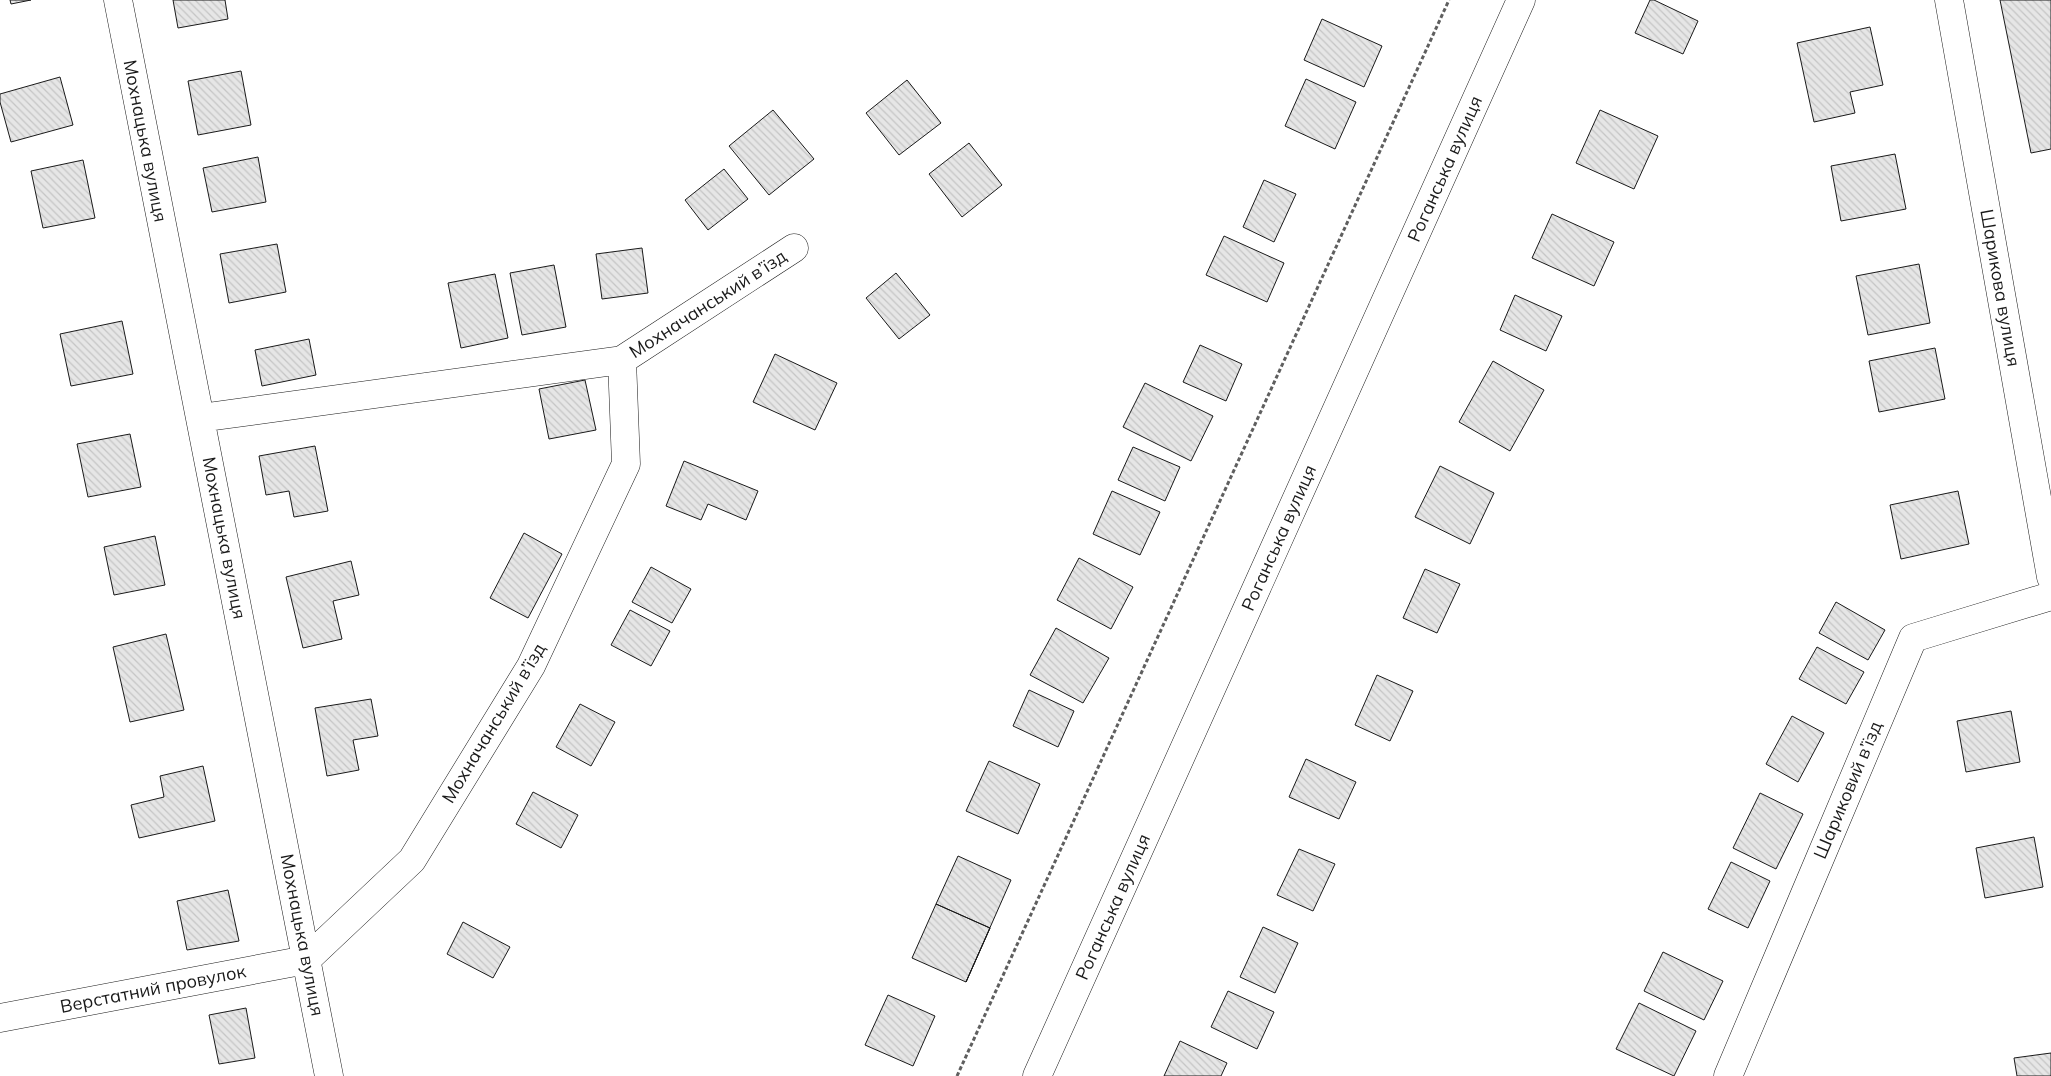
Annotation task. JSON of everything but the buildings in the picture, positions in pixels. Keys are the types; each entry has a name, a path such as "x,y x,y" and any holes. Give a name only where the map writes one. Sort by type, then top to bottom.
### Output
{"street":[{"name":"Мохнацька вулиця","path":"118,0 329,1076"},
{"name":"Роганська вулиця","path":"1037,1076 1521,0"},
{"name":"Шарикова вулиця","path":"1949,0 2051,577"},
{"name":"Мохначанський в’їзд","path":"200,418 622,360 794,248"},
{"name":"Мохначанський в’їзд","path":"306,960 412,860 531,666 626,464 622,360"},
{"name":"Шариковий в’їзд","path":"1728,1076 1912,638 2051,596"},
{"name":"Верстатний провулок","path":"0,1018 306,960"}],"path":[{"path":"957,1076 1449,0"}]}
